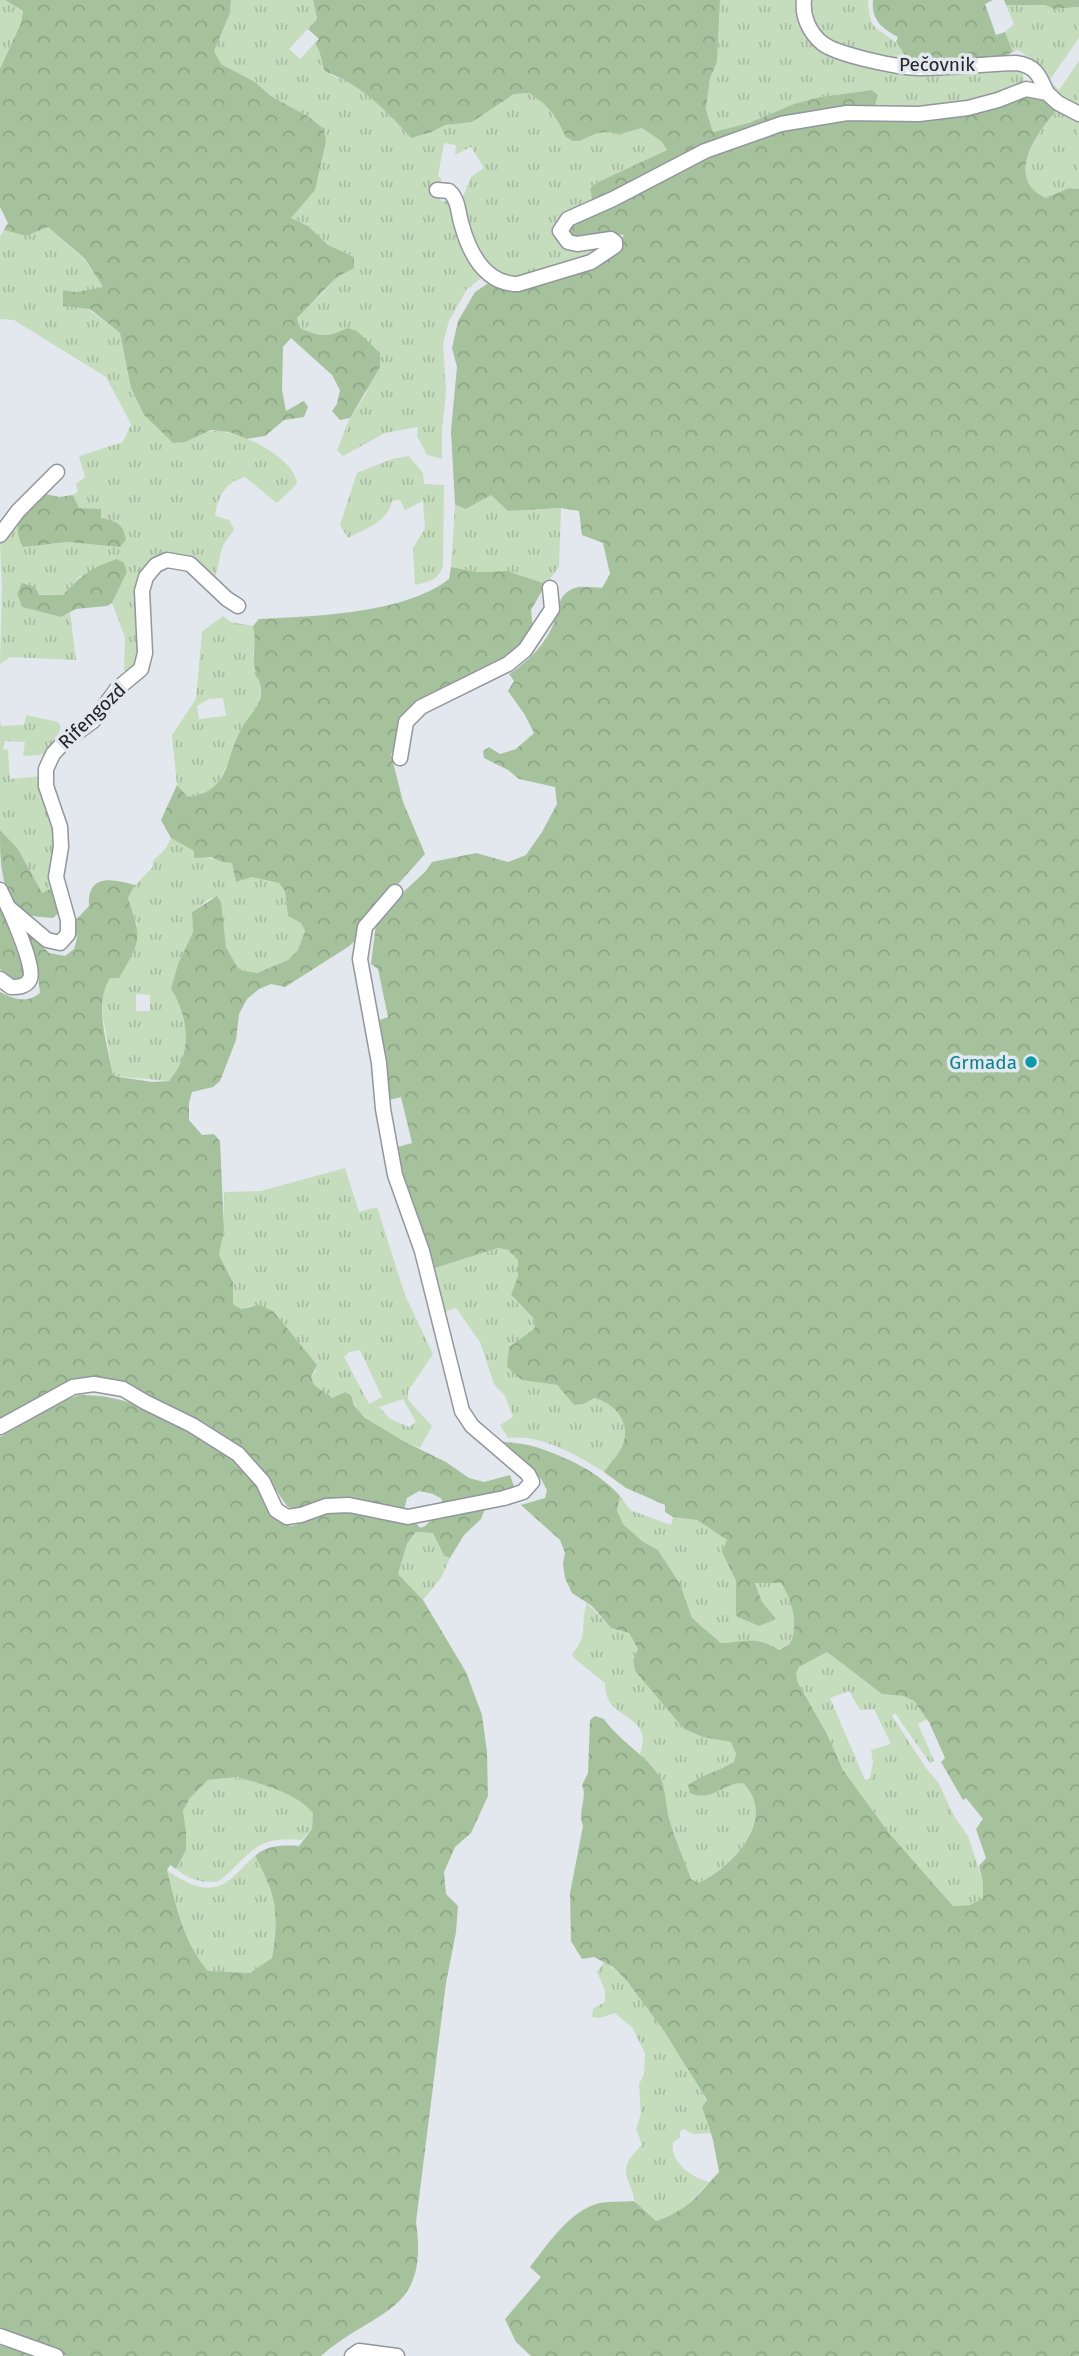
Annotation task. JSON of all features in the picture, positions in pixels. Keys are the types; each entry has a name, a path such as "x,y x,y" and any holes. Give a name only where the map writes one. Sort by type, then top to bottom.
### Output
{"street":[{"name":"Pečovnik","path":"804,0 803,9 809,27 822,43 835,49 893,65 918,68 1016,63 1030,65 1040,77 1047,93 1058,103 1079,114"},
{"name":"Pečovnik","path":"437,190 449,191 455,196 462,226 478,263 490,277 518,284 591,262 612,249 615,242 611,239 572,244 562,236 562,227 568,219 581,212 613,199 705,151 781,124 847,113 919,114 968,108 1026,89 1047,93"},
{"path":"0,535 18,511 57,472"},
{"name":"Rifengozd","path":"8,906 47,940 60,943 68,934 68,920 56,877 61,847 60,827 46,786 46,769 53,754 93,721 117,689 141,669 145,653 142,591 146,577 156,565 167,560 190,564 238,606"},
{"path":"400,758 406,722 421,706 508,664 525,650 552,609 550,588"},
{"path":"0,890 31,971 30,980 23,986 11,987 0,979"},
{"path":"0,1427 73,1387 94,1384 122,1389 192,1425 238,1454 263,1482 276,1510 287,1517 301,1516 326,1506 349,1505 408,1517 504,1498 530,1487 532,1482 528,1474 472,1426 462,1411 422,1251 395,1175 383,1109 379,1063 360,959 365,927 395,892"},
{"path":"0,2336 56,2356"},
{"path":"352,2356 359,2351 397,2356"}],"green space":[{"path":"0,0 5,0 23,11 21,23 0,69"},
{"path":"5,0 231,0 230,13 214,51 221,64 255,82 271,96 309,117 324,129 326,141 315,190 291,218 308,226 328,245 354,257 354,268 337,277 297,318 300,328 319,335 328,335 347,328 357,331 380,353 380,367 350,418 340,420 332,411 337,404 340,390 332,375 291,338 283,347 282,390 286,411 304,401 308,407 304,417 284,420 265,436 247,439 229,432 211,430 185,442 173,443 144,415 131,388 120,333 90,309 63,306 63,290 76,292 103,287 85,259 48,227 26,236 4,230 8,223 0,207 0,69 21,23 23,11"},
{"path":"231,0 313,0 317,19 289,49 300,59 315,43 326,71 353,84 369,96 411,138 445,125 472,122 514,94 529,93 555,116 566,137 581,141 595,134 620,134 642,128 661,141 667,150 590,188 607,245 592,258 513,281 496,275 472,247 484,276 467,289 449,321 443,343 446,392 442,459 427,455 417,436 418,427 385,433 343,456 337,450 350,418 367,392 347,328 328,335 319,335 300,328 297,317 324,292 354,257 328,245 308,226 291,218 324,129 309,117 271,96 255,82 221,64 213,51 230,13","holes":["444,143 456,145 455,155 471,147 484,168 471,177 461,202 472,244 455,202 441,201 439,194 442,193 441,178 438,176"]},
{"path":"313,0 720,0 717,62 710,78 706,110 713,132 749,123 794,104 820,97 872,90 878,95 874,108 786,119 593,204 590,188 667,150 661,141 642,128 620,134 605,132 573,141 566,137 555,116 529,93 514,94 472,122 445,125 411,138 383,108 362,91 326,72 315,43 319,39 308,29 317,19"},
{"path":"720,0 800,0 806,30 895,69 1022,68 1024,83 962,107 874,108 877,95 871,90 820,97 794,104 749,123 713,132 706,111 710,78 717,62"},
{"path":"806,0 868,0 874,26 897,43 911,64 834,46 813,28"},
{"path":"873,0 993,0 985,4 996,35 1005,32 1013,52 998,59 911,64 896,42 898,37 883,27 876,18"},
{"path":"1004,0 1079,0 1079,7 1054,9 1045,5 1006,5"},
{"path":"1006,5 1045,5 1054,9 1079,7 1079,38 1049,81 1059,90 1079,61 1079,112 1061,102 1028,62 1029,58 1018,50 1013,52 1005,32 1014,24"},
{"path":"1034,93 1059,108 1032,145 1026,168 1027,178 1033,189 1045,198 1069,188 1079,189 1079,2356 531,2356 516,2342 505,2319 541,2277 530,2267 569,2220 600,2203 634,2201 656,2221 684,2207 719,2172 713,2140 702,2107 707,2100 664,2031 627,1981 613,1967 594,1957 582,1959 571,1941 570,1893 583,1826 582,1785 588,1773 590,1720 595,1716 604,1719 660,1777 674,1834 691,1879 698,1883 711,1876 736,1854 753,1827 756,1812 753,1797 743,1783 704,1796 690,1793 688,1785 734,1762 736,1754 731,1742 703,1737 684,1729 635,1671 633,1660 638,1649 629,1633 611,1628 592,1606 572,1593 565,1578 565,1553 560,1540 521,1505 545,1498 547,1490 541,1479 498,1441 531,1446 559,1456 581,1466 612,1487 620,1496 617,1510 623,1524 642,1541 658,1550 680,1584 692,1618 721,1643 757,1641 779,1650 790,1644 794,1621 791,1605 781,1583 755,1583 762,1602 776,1619 759,1626 736,1616 736,1581 722,1552 727,1540 697,1520 673,1517 665,1512 665,1505 626,1488 604,1472 620,1451 625,1436 623,1421 614,1409 594,1398 584,1404 574,1405 557,1385 522,1380 507,1367 509,1347 534,1329 535,1320 511,1295 518,1276 518,1260 508,1250 498,1248 432,1269 404,1190 394,1148 412,1143 401,1097 389,1100 374,1022 388,1017 378,969 371,964 377,916 425,872 432,862 476,853 508,862 526,855 542,832 557,804 555,787 519,779 484,758 483,751 489,747 500,754 516,749 534,733 508,691 514,681 509,674 542,644 552,628 565,594 577,587 602,588 610,574 603,543 582,535 579,511 561,508 508,511 491,495 466,509 455,505 451,430 457,367 452,348 458,321 475,292 490,282 516,290 616,250 624,235 604,233 574,241 566,228 665,174 783,126 889,115","holes":["827,1652 882,1694 903,1696 914,1701 929,1722 945,1758 941,1762 963,1800 966,1798 983,1819 976,1829 986,1858 979,1866 983,1898 970,1905 953,1906 889,1833 843,1770 826,1732 798,1683 796,1674 799,1667"]},
{"path":"1059,108 1079,117 1079,189 1069,188 1045,198 1032,188 1026,168 1038,134"},
{"path":"48,227 85,260 103,287 76,292 63,290 120,333 131,388 144,415 173,443 215,431 238,435 277,455 294,474 297,484 277,503 245,477 228,486 220,497 215,516 229,520 234,529 222,548 213,582 203,572 152,562 140,663 133,672 124,671 125,637 112,603 127,572 80,576 63,595 17,594 22,607 61,617 70,613 76,660 10,657 0,664 0,544 18,520 53,544 68,542 120,547 101,518 101,509 79,508 73,495 78,491 76,484 85,477 79,456 123,442 131,424 106,377 14,320 0,319 0,236 4,230 26,236"},
{"path":"409,456 423,473 424,484 444,485 443,565 436,577 415,585 413,548 425,528 423,501 405,510 400,500 392,501 381,520 348,538 340,525 357,473 392,459"},
{"path":"41,493 59,497 73,495 79,508 101,509 101,518 118,524 126,540 120,547 68,542 23,547 18,524"},
{"path":"491,495 508,511 561,508 559,567 546,584 507,571 478,572 451,567 455,505 466,509"},
{"path":"117,559 124,563 127,572 112,603 107,606 76,609 61,617 22,607 17,594 22,583 35,587 39,595 63,595 87,573"},
{"path":"451,567 478,572 507,571 546,584 531,610 533,629 525,649 399,723 397,747 391,754 403,802 425,854 373,912 363,934 348,947 285,987 271,984 259,989 247,999 239,1014 236,1040 220,1081 213,1087 192,1092 189,1120 202,1135 214,1134 220,1141 224,1230 219,1255 233,1282 233,1304 241,1309 260,1305 273,1311 317,1365 311,1377 314,1385 332,1398 345,1392 351,1395 354,1405 365,1418 405,1442 446,1462 469,1478 484,1482 510,1475 515,1489 441,1509 442,1499 419,1491 407,1498 404,1510 298,1512 287,1506 260,1467 236,1446 93,1383 0,1427 0,992 20,999 40,993 38,975 21,934 27,930 49,953 65,956 74,949 77,938 73,923 89,906 92,888 97,883 110,880 135,885 128,898 136,923 137,940 132,956 119,978 110,978 105,988 102,1013 105,1039 113,1076 152,1082 169,1081 177,1070 185,1047 185,1024 171,988 178,964 193,932 192,912 217,896 221,902 226,947 239,970 257,973 288,960 298,950 305,931 301,923 288,916 285,891 279,883 252,877 236,882 232,863 211,857 194,858 194,851 171,838 161,820 177,785 188,797 202,794 219,781 241,729 258,705 261,693 254,663 253,626 259,619 358,611 408,600 449,579"},
{"path":"223,616 231,622 253,626 257,638 253,654 261,694 259,704 239,732 231,757 217,785 204,795 188,797 177,785 172,735 196,699 202,632","holes":["223,698 226,716 199,719 197,706 209,699"]},
{"path":"26,715 58,722 61,727 50,754 23,756 25,742 4,741 3,749 8,750 10,779 41,776 56,829 54,887 42,894 18,849 0,830 0,718 1,726 24,725"},
{"path":"0,830 18,849 42,893 54,887 60,912 53,918 25,914 11,898 3,876"},
{"path":"171,838 205,857 232,863 252,877 279,883 285,891 288,916 301,923 305,931 298,951 288,960 257,973 239,970 226,947 218,897 209,899 192,912 193,932 178,964 171,988 182,1012 186,1036 177,1070 169,1081 113,1076 103,1017 102,990 137,925 128,898 135,885 152,868 153,861 166,848","holes":["136,994 150,995 150,1011 136,1011"]},
{"path":"0,907 25,972 22,980 16,982 0,969"},
{"path":"345,1168 359,1212 377,1207 405,1295 433,1354 408,1391 408,1400 432,1426 420,1448 379,1428 361,1413 351,1395 345,1392 332,1398 314,1385 311,1377 316,1371 273,1311 250,1306 241,1309 233,1304 233,1282 219,1255 224,1230 224,1192 261,1191","holes":["360,1350 382,1397 369,1404 344,1357 349,1352","403,1399 416,1422 409,1427 390,1419 379,1407"]},
{"path":"498,1248 508,1250 518,1260 518,1276 511,1296 535,1320 534,1329 509,1347 522,1380 557,1385 574,1405 584,1404 594,1398 601,1400 614,1409 623,1421 623,1444 604,1472 546,1443 533,1439 508,1438 500,1425 513,1417 505,1396 494,1384 480,1342 456,1308 445,1312 432,1269"},
{"path":"79,1395 121,1400 141,1406 200,1435 236,1456 240,1467 268,1495 274,1514 290,1526 321,1514 343,1511 394,1518 416,1523 420,1528 431,1520 483,1507 485,1509 481,1519 464,1535 450,1558 444,1556 433,1533 416,1532 407,1544 398,1574 423,1600 466,1672 482,1715 487,1752 488,1796 471,1833 455,1847 444,1872 446,1894 458,1906 416,2222 418,2252 415,2275 394,2306 321,2356 67,2356 44,2345 0,2331 0,1437 63,1401","holes":["238,1777 288,1794 313,1813 312,1829 299,1846 270,1848 255,1856 272,1894 275,1928 272,1958 250,1973 208,1971 187,1936 167,1870 170,1865 176,1869 186,1850 183,1811 190,1798 208,1780"]},
{"path":"620,1496 630,1510 671,1525 673,1517 697,1520 727,1540 722,1552 736,1581 736,1616 775,1619 762,1602 755,1582 781,1583 793,1613 794,1629 790,1644 778,1650 757,1641 721,1643 692,1618 680,1584 658,1550 642,1541 623,1524 617,1510"},
{"path":"417,1532 433,1533 444,1556 450,1558 441,1578 423,1600 398,1574 407,1544"},
{"path":"587,1603 611,1628 629,1633 638,1649 633,1660 635,1671 684,1729 703,1737 731,1742 736,1754 734,1762 719,1772 694,1781 690,1793 704,1796 743,1783 753,1797 756,1812 753,1826 736,1854 711,1876 698,1883 691,1880 671,1824 662,1781 654,1769 639,1756 643,1741 641,1731 636,1723 612,1705 605,1683 572,1654 583,1635"},
{"path":"827,1652 882,1694 903,1696 914,1701 927,1719 918,1724 934,1761 930,1763 895,1713 892,1716 938,1782 954,1816 968,1836 983,1882 983,1898 970,1905 953,1906 889,1833 843,1770 826,1732 798,1683 796,1674 799,1667","holes":["849,1691 860,1710 874,1709 891,1744 871,1750 873,1762 870,1779 865,1780 830,1698"]},
{"path":"238,1777 278,1790 306,1806 313,1813 312,1829 302,1840 273,1841 254,1849 219,1881 202,1881 186,1876 176,1869 186,1850 183,1811 190,1798 208,1780"},
{"path":"255,1856 272,1888 276,1917 272,1958 250,1974 208,1971 187,1936 167,1870 192,1885 210,1888 227,1882"},
{"path":"604,1962 631,1986 646,2004 707,2101 702,2107 710,2133 694,2134 683,2129 680,2138 673,2142 673,2149 683,2168 709,2182 677,2215 656,2221 635,2201 626,2170 629,2160 642,2145 636,2129 641,2114 639,2084 644,2075 645,2053 632,2027 615,2013 599,2018 592,2017 593,2009 605,2002 605,1991 597,1972"},
{"path":"0,2345 36,2356 0,2356"}],"place":[{"name":"Grmada","path":"1031,1062"}]}
